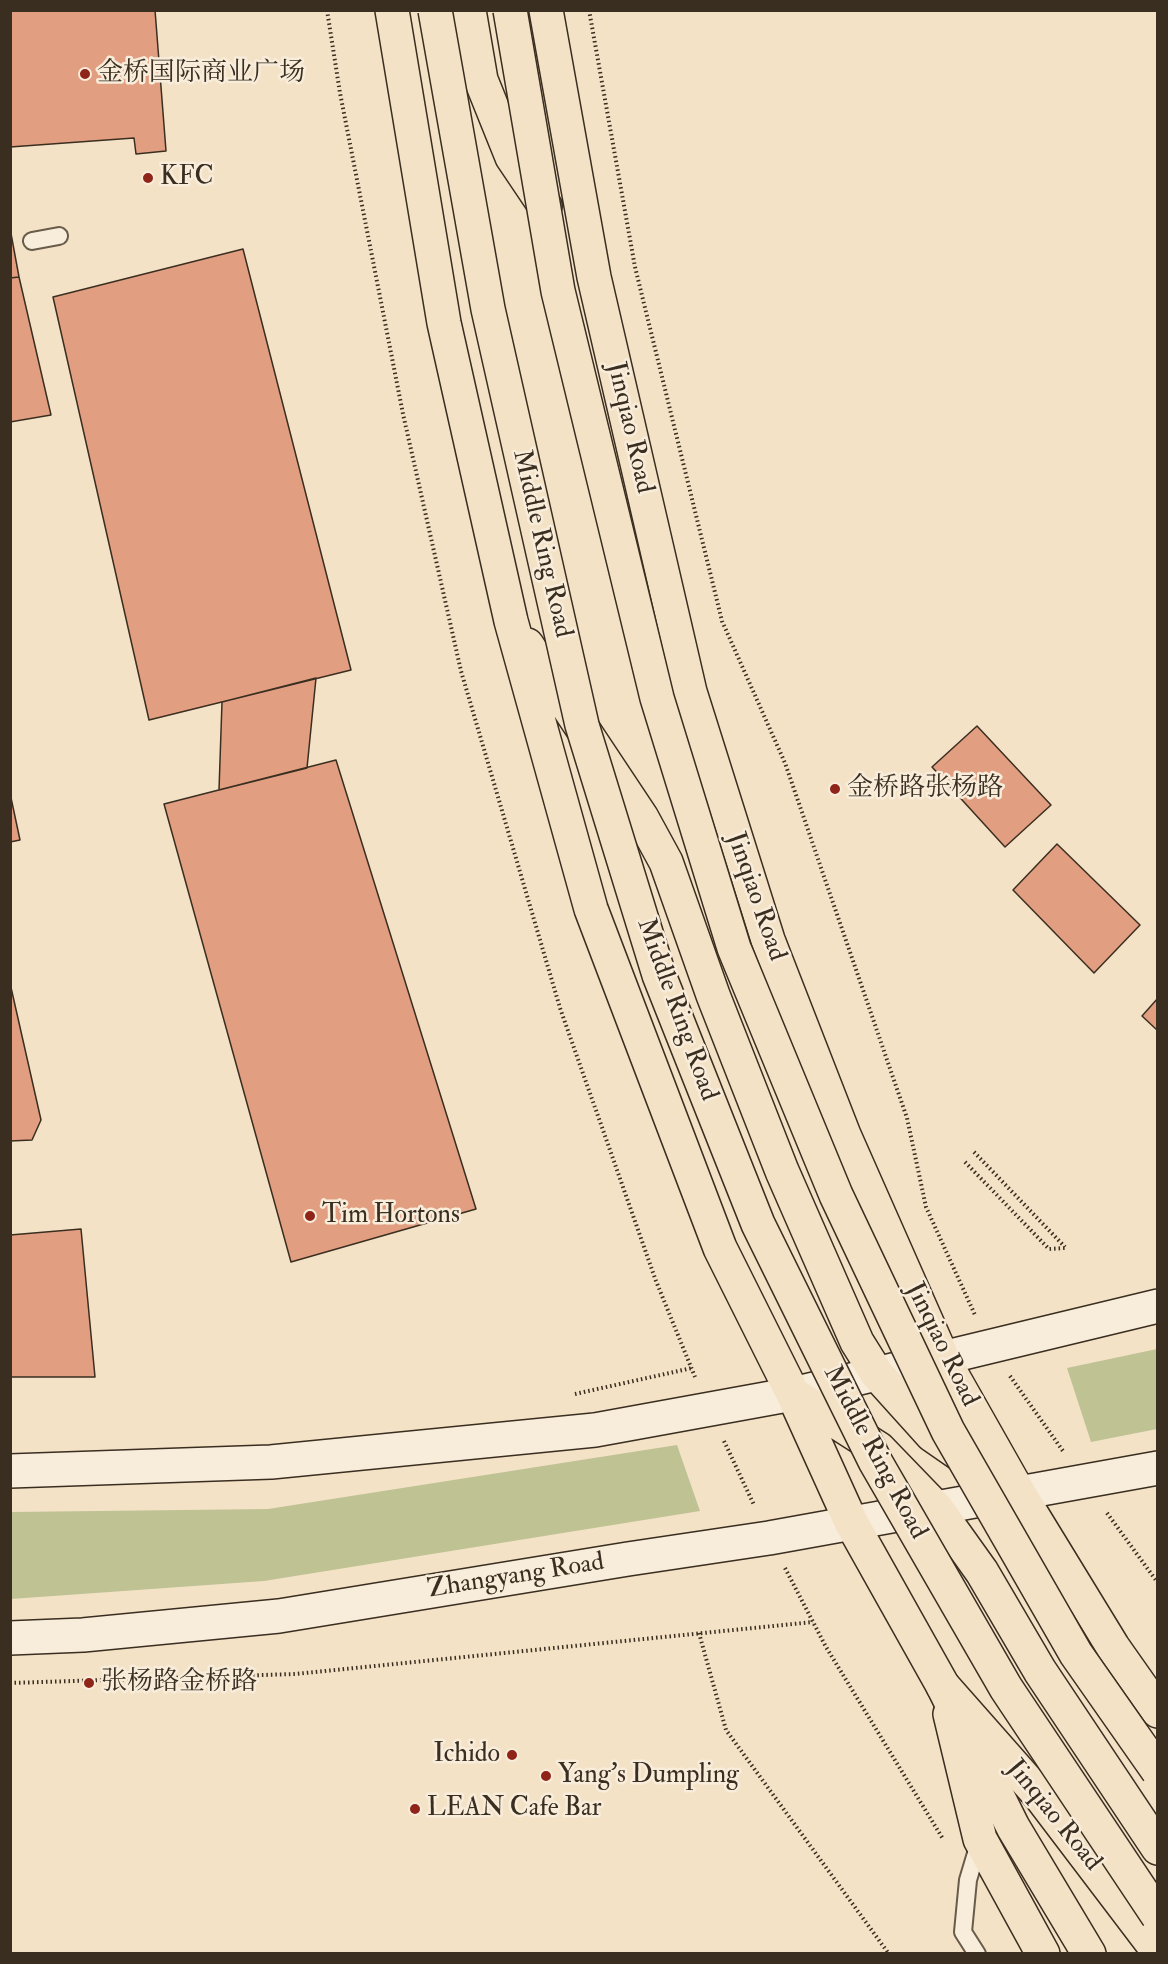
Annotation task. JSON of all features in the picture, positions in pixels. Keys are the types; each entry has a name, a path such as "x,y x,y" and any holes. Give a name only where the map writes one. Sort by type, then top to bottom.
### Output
{"main road":[{"name":"Jinqiao Road","path":"392,10 444,323 511,621 591,909 720,1248 792,1394 851,1522 943,1686 1041,1797 1158,1951"},
{"name":"Middle Ring Road","path":"435,10 488,309 580,713 659,975 758,1224 875,1461 1006,1688 1158,1916"},
{"path":"469,10 481,80 512,157 594,277"},
{"path":"510,10 558,291 657,698 734,948 836,1195 948,1431 1076,1654 1158,1771"},
{"name":"Jinqiao Road","path":"546,10 594,277 690,692 768,940 844,1135 943,1359 1020,1495 1113,1647 1158,1711"},
{"path":"511,621 642,818 666,862 713,995 782,1171 857,1342 877,1374 932,1435 1020,1495"},
{"path":"10,1471 271,1462 595,1430 792,1394 1158,1306"},
{"path":"792,1394 879,1449 937,1509 982,1572 1041,1671 1158,1848"},
{"name":"Zhangyang Road","path":"10,1638 83,1635 279,1616 628,1558 770,1538 851,1522 1020,1495 1158,1468"},
{"name":"Jinqiao Road","path":"943,1686 980,1839 1043,1953"},
{"path":"943,1686 1013,1827 1089,1953"}],"lane":[{"path":"32,241 58,236"},
{"path":"978,1953 963,1932 968,1880 980,1839"}],"path":[{"path":"589,10 635,267 722,621 785,763 907,1118 926,1207 990,1347 1158,1583"},
{"path":"964,1161 1048,1249 1065,1248 974,1152"},
{"path":"10,1683 295,1674 813,1622"},
{"path":"699,1633 726,1730 889,1953"}],"green space":[{"path":"1157,1349 1157,1429 1091,1442 1067,1368"},
{"path":"677,1445 700,1511 264,1581 11,1599 11,1512 268,1509"}],"building":[{"name":"金桥国际商业广场","path":"10,10 155,10 166,151 136,154 134,138 10,147"},
{"path":"10,228 19,277 10,278"},
{"path":"243,249 351,670 149,720 53,297"},
{"path":"19,277 51,415 10,422 10,278"},
{"path":"316,678 307,768 219,790 222,702"},
{"path":"977,726 1051,805 1005,847 932,767"},
{"path":"336,760 476,1209 291,1262 164,804"},
{"path":"10,793 20,840 10,842"},
{"path":"1057,844 1140,925 1094,973 1013,890"},
{"path":"10,983 41,1120 32,1140 10,1141"},
{"path":"1158,998 1158,1031 1142,1016"},
{"path":"81,1229 95,1377 10,1377 10,1235"}],"place":[{"name":"金桥国际商业广场","path":"85,74"},
{"name":"KFC","path":"148,178"},
{"name":"金桥路张杨路","path":"835,789"},
{"name":"Tim Hortons","path":"310,1216"},
{"name":"张杨路金桥路","path":"89,1683"},
{"name":"Ichido","path":"512,1755"},
{"name":"Yang’s Dumpling","path":"546,1776"},
{"name":"LEAN Cafe Bar","path":"415,1809"}]}
